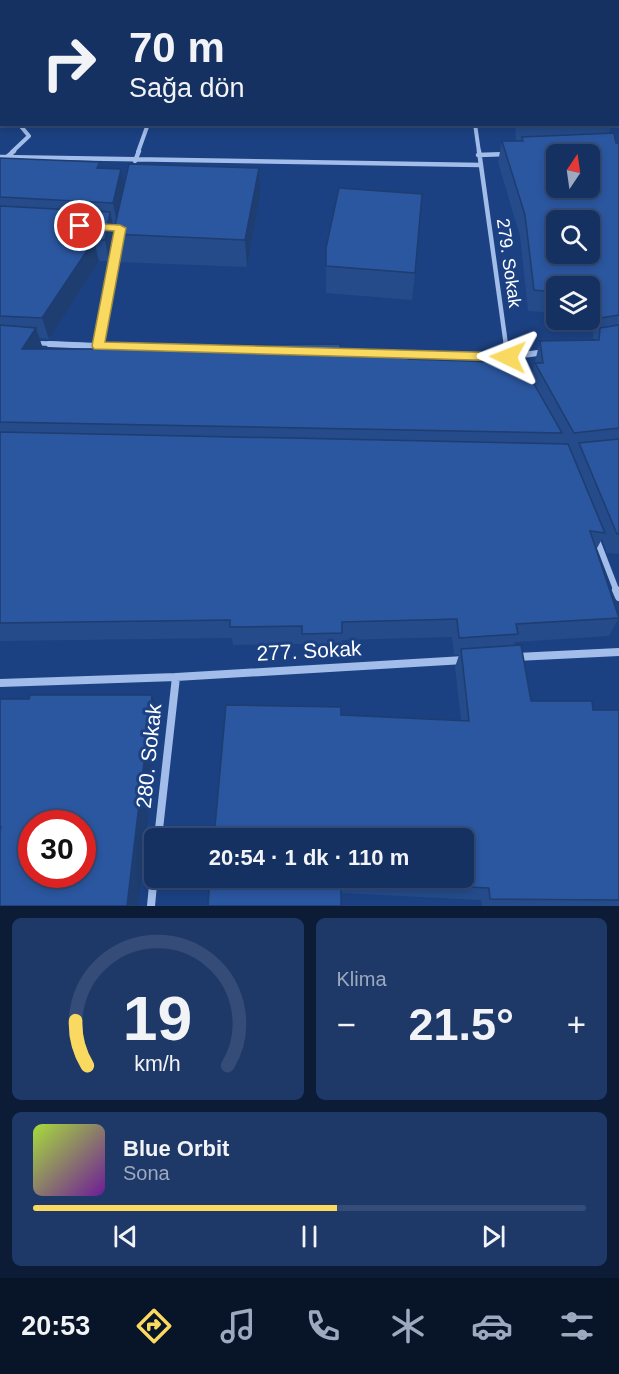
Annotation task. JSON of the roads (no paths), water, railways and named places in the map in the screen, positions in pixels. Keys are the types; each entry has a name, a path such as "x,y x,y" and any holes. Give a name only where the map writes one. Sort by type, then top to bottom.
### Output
{"street":[{"path":"7,157 29,136 21,126"},
{"path":"133,171 147,126"},
{"name":"279. Sokak","path":"475,126 508,357 519,377"},
{"path":"478,155 513,154"},
{"path":"0,157 480,165"},
{"path":"98,346 118,239"},
{"path":"22,342 156,348"},
{"path":"321,352 508,357 553,350"},
{"path":"594,533 619,597"},
{"path":"511,658 619,652"},
{"name":"277. Sokak","path":"0,683 176,677 475,660"},
{"name":"280. Sokak","path":"159,828 176,677"},
{"path":"151,906 153,888"}]}
